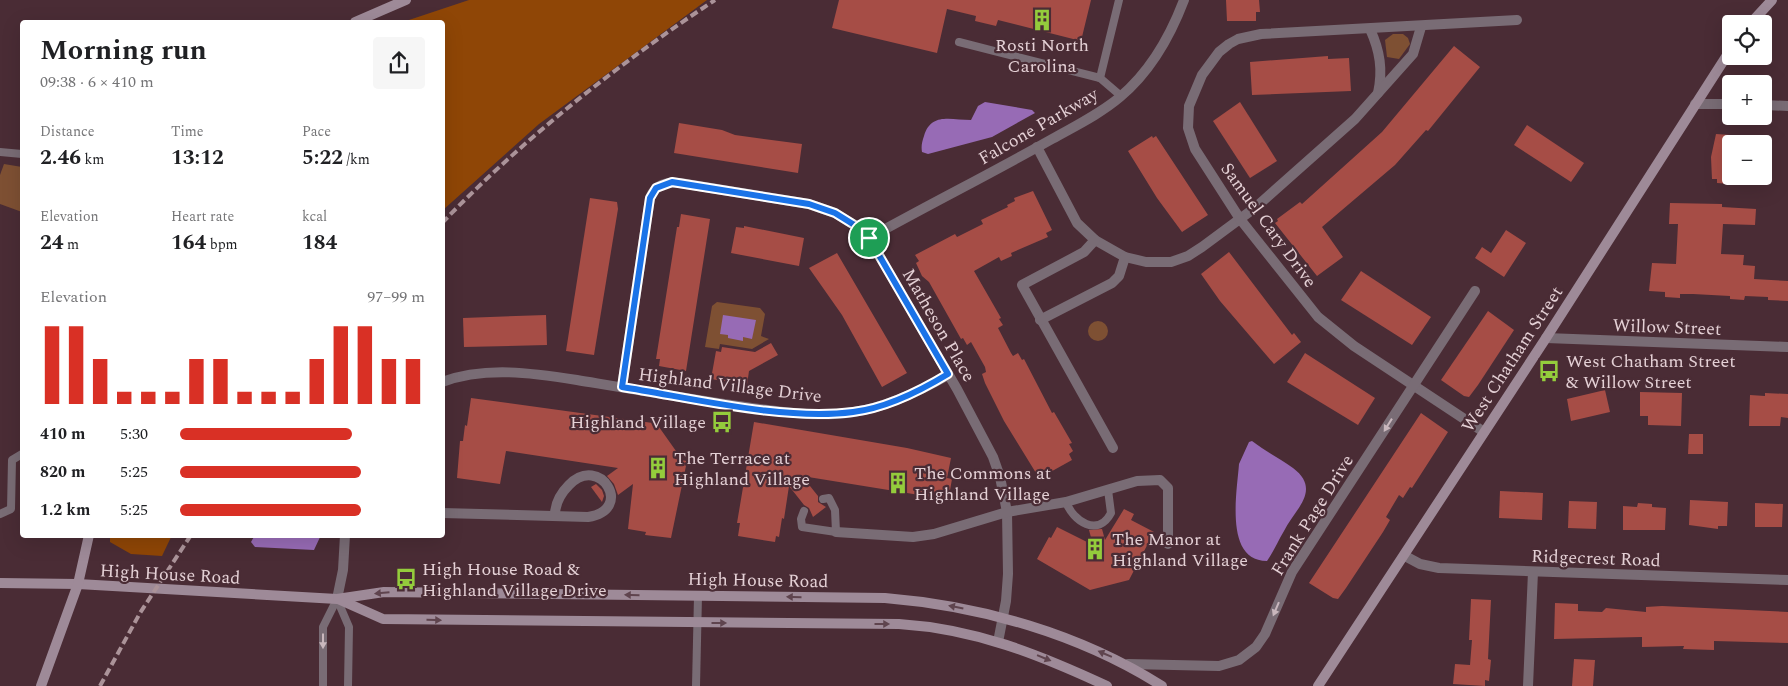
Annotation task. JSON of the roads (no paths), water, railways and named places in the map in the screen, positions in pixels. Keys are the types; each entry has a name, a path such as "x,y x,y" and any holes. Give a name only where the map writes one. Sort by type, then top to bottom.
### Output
{"main road":[{"path":"360,20 406,0"},
{"path":"1758,15 1772,0"},
{"name":"West Chatham Street","path":"1318,686 1405,556 1722,63"},
{"path":"41,686 78,584 88,538"},
{"name":"High House Road","path":"0,583 78,584 337,599 384,592 885,598 955,606 1004,618 1078,643 1128,664 1162,686"},
{"name":"High House Road","path":"337,599 383,619 909,625 939,627 998,642 1039,656 1107,686"}],"street":[{"name":"Falcone Parkway","path":"869,238 1038,147 1121,96 1147,69 1164,46 1184,0"},
{"name":"Samuel Cary Drive","path":"1484,432 1352,344 1318,317 1240,219 1195,149 1188,128 1189,106 1194,90 1210,64 1229,44 1248,36 1517,20"},
{"path":"1038,147 1078,223 1095,240 1125,257 1146,262 1171,262 1188,256 1240,219 1349,124 1413,54 1421,27"},
{"path":"1370,29 1381,62 1378,94"},
{"path":"1695,104 1722,104"},
{"path":"1772,105 1788,106"},
{"name":"Matheson Place","path":"622,387 650,198 659,186 680,183 809,204 835,213 856,226 869,238 948,374 993,457 1000,476 1007,512 1008,574 1004,618 998,642"},
{"path":"1095,240 1084,252 1022,285 1113,448"},
{"path":"1040,320 1112,282 1119,276 1125,257"},
{"name":"Frank Page Drive","path":"1128,664 1220,666 1239,660 1256,647 1265,634 1292,572 1475,290"},
{"name":"Willow Street","path":"1546,338 1788,347"},
{"name":"Highland Village Drive","path":"445,381 475,374 510,372 776,411 832,414 855,412 885,404 910,395 948,374"},
{"path":"445,513 588,517 602,513 612,504 610,491 602,479 594,475 580,476 563,491 555,507 555,515"},
{"path":"836,532 913,537 934,534 1007,512 1066,502 1137,481 1155,480 1164,482 1169,492 1168,544"},
{"path":"337,599 343,570 345,538"},
{"name":"Ridgecrest Road","path":"1405,556 1431,567 1788,580"},
{"path":"1528,686 1533,572"}],"lane":[{"path":"1100,78 1119,0"},
{"path":"960,42 1100,78 1121,96"},
{"path":"0,152 20,154"},
{"path":"0,514 11,509 12,460 20,455"},
{"path":"1066,502 1074,517 1081,522 1090,525 1097,523 1106,520 1111,513 1108,490"},
{"path":"804,511 801,519 802,527 836,532 834,504 830,498 823,499"},
{"path":"696,686 698,596"},
{"path":"323,686 323,627 337,599"},
{"path":"337,599 349,627 348,686"}],"railway":[{"path":"445,220 505,162 572,104 643,50 715,0"},
{"path":"100,686 140,613 189,538"}],"place":[{"name":"Rosti North Carolina","path":"1042,20"},
{"name":"West Chatham Street & Willow Street","path":"1549,371"},
{"name":"Highland Village","path":"722,422"},
{"name":"The Terrace at Highland Village","path":"658,468"},
{"name":"The Commons at Highland Village","path":"898,483"},
{"name":"The Manor at Highland Village","path":"1095,549"},
{"name":"High House Road & Highland Village Drive","path":"406,579"}]}
